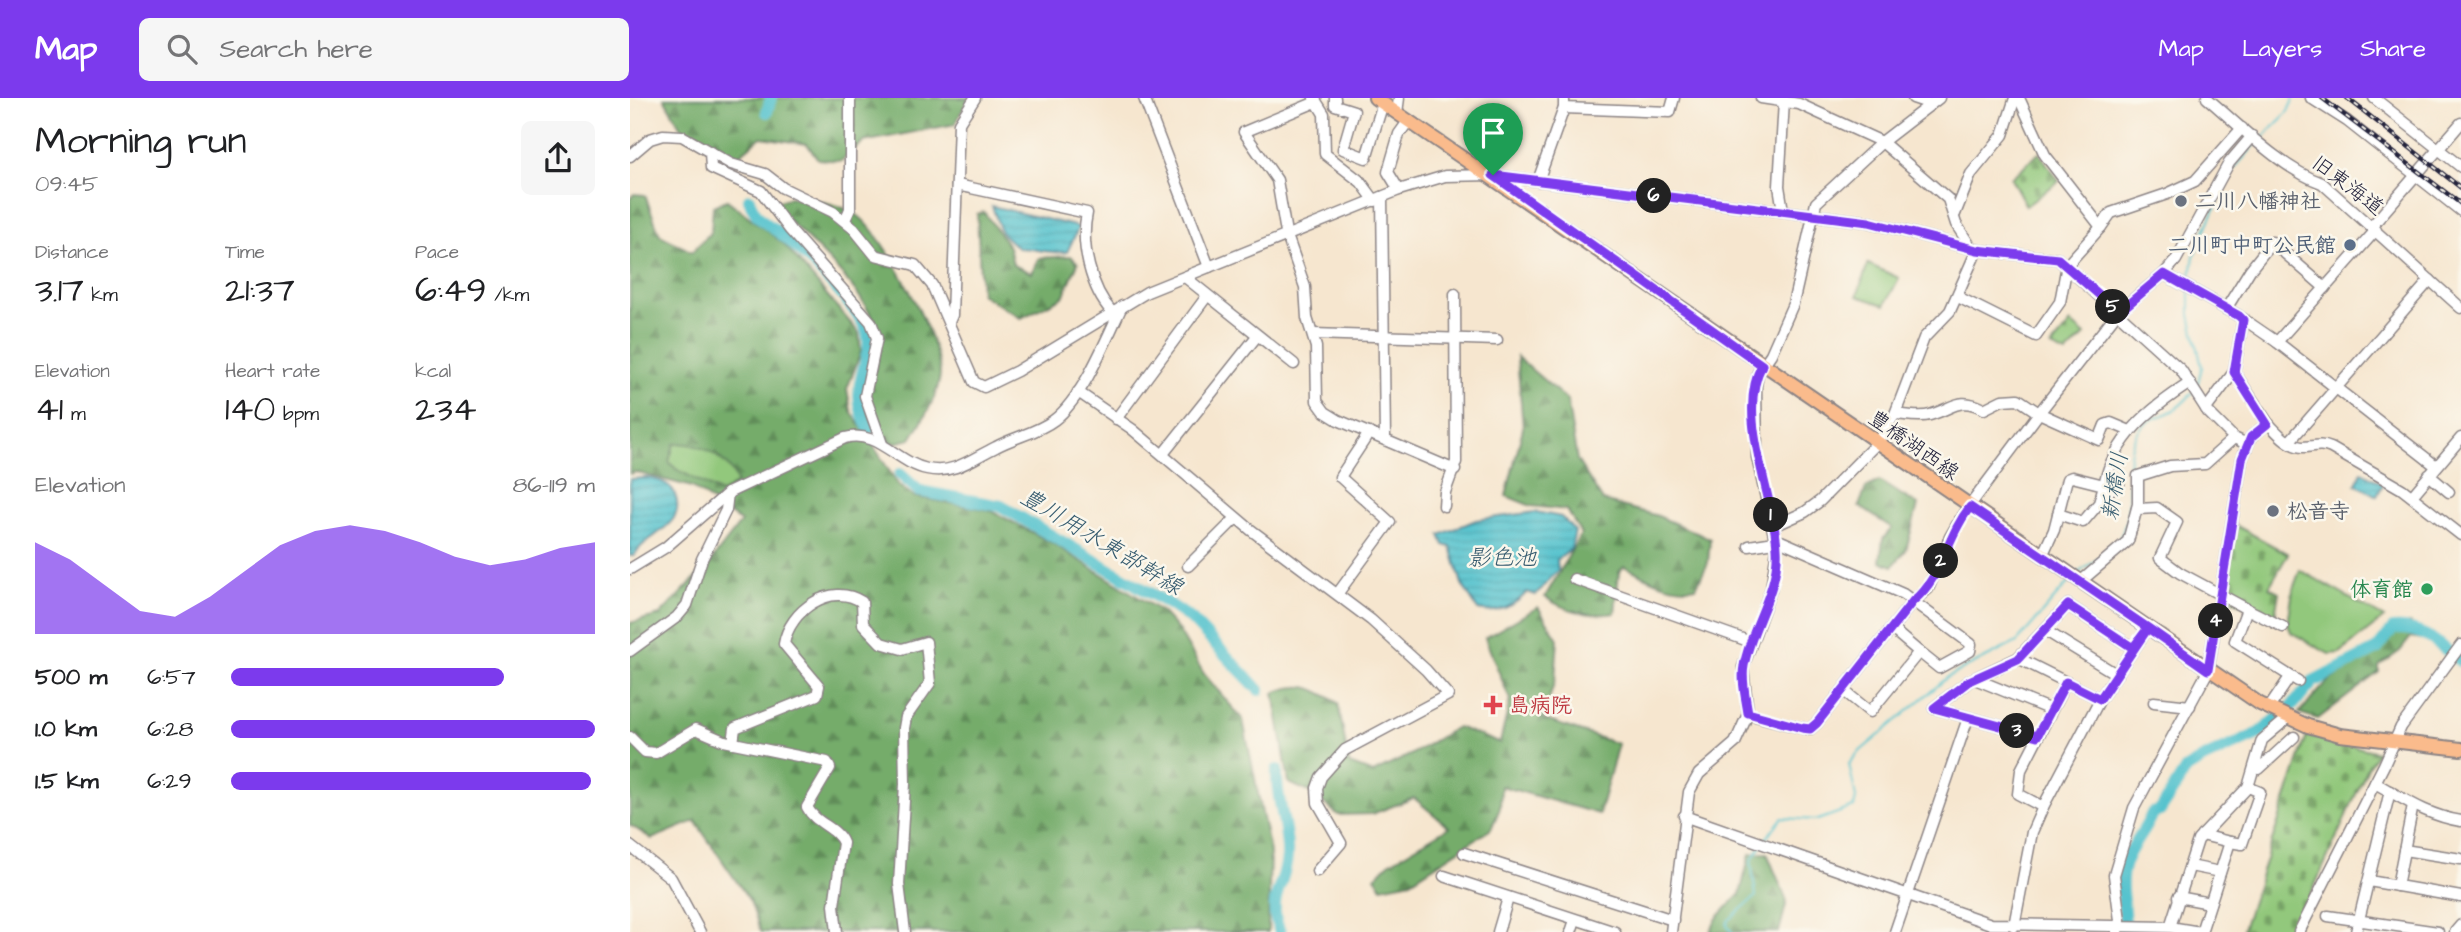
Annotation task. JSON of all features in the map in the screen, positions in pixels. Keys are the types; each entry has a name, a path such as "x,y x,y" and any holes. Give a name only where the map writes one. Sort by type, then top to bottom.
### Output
{"main road":[{"name":"豊橋湖西線","path":"1379,101 1493,175 1762,365 2208,670 2280,714 2340,736 2461,749"}],"street":[{"path":"845,220 850,209 850,98"},
{"path":"949,322 952,315 959,123 975,98"},
{"path":"1144,98 1209,267"},
{"path":"1335,98 1335,105 1354,111 1343,149 1366,158 1379,101"},
{"path":"1399,98 1403,117 1388,172 1399,190"},
{"path":"1538,181 1564,103 1670,112 1674,98"},
{"path":"1761,98 1799,104 1882,142 1948,199 1956,224 1975,250"},
{"path":"1913,98 1938,100"},
{"path":"1955,214 1971,174 2003,135 2017,98"},
{"path":"2017,98 2045,155 2101,227"},
{"name":"旧東海道","path":"2207,98 2256,140 2308,178 2322,183 2461,308"},
{"path":"2311,98 2461,211"},
{"path":"2374,98 2437,151 2461,167"},
{"path":"1385,439 1386,335 1378,199 1325,154 1324,114 1315,100 1244,132 1277,180 1289,237 1305,287 1317,401 1325,412 1369,433 1455,470"},
{"path":"1671,932 1681,873 1684,816 1689,792 1699,774 1735,743 1748,713 1743,667 1771,589 1777,549 1757,457 1754,401 1758,373 1771,354 1793,304 1816,203 1882,142 1938,100"},
{"path":"1783,211 1779,186 1784,101"},
{"path":"2277,342 2461,123"},
{"path":"1958,297 2036,337 2060,302 2067,265 2111,213 2167,194 2195,181 2242,128"},
{"path":"630,156 650,139 663,135 682,136 731,164 765,174 845,220 875,255 915,265 925,274 974,382 984,387 1017,371 1134,298 1399,190 1445,176 1493,175 1869,222 1975,250 2058,259 2181,370 2206,409 2234,438 2247,444"},
{"path":"1748,713 1810,729 1913,601 1928,589 1950,537 1970,507 2039,413 2119,312 2164,274 2176,260 2228,163 2256,140"},
{"path":"710,152 711,167 761,191 790,230 871,322 877,338 865,396 882,444"},
{"path":"957,185 1087,213 1085,240 1095,287 1100,299 1112,312"},
{"path":"2226,309 2250,270 2272,242 2325,288"},
{"path":"1774,526 1805,512 1820,501 1877,443 1895,414 1924,338 1950,312 1958,297 1975,250"},
{"path":"2164,274 2277,342 2336,387 2433,470 2449,492"},
{"path":"1185,277 1294,364"},
{"path":"2289,442 2430,280"},
{"path":"1444,506 1445,492 1455,470 1455,294"},
{"path":"1116,419 1207,296"},
{"path":"630,569 666,547 728,493 845,438 857,435 882,444 925,469 941,471 965,465 995,447 1053,421 1078,392 1122,306"},
{"path":"2206,409 2234,372 2243,320"},
{"path":"1312,334 1497,340"},
{"path":"1163,454 1257,336"},
{"path":"2234,372 2267,424 2289,442 2303,447 2320,444 2331,448 2412,496 2461,535"},
{"path":"2058,514 2083,522 2104,490 2107,474 2130,431 2142,416 2192,387"},
{"path":"1078,392 1163,454 1237,518 1338,593 1389,635 1448,695 1345,750 1330,764 1317,788 1318,803 1341,843 1317,871"},
{"path":"1895,414 1927,416 1950,405 1970,401 1984,409 2002,400 2018,399 2039,413 2099,440 2105,425 2111,423 2130,431"},
{"path":"2122,928 2114,875 2122,842 2134,808 2208,670 2247,444 2267,424"},
{"path":"1338,593 1390,522 1340,477 1369,433"},
{"path":"2075,579 2122,549 2133,531 2138,476 2170,466 2205,464 2234,438"},
{"path":"2412,496 2461,438"},
{"path":"2042,556 2058,514 2067,479 2072,477 2104,490 2119,484"},
{"path":"630,651 677,617 687,605 702,559 726,510 728,493"},
{"path":"2137,509 2157,508 2177,522 2161,558 2180,573 2220,596 2283,627"},
{"path":"1188,566 1237,518"},
{"path":"1749,546 1776,541 1913,601 1971,644 1970,651 1939,668 1892,629"},
{"path":"1574,579 1751,642"},
{"path":"733,743 735,728 817,695 818,686 811,674 783,644 793,620 810,604 833,595 848,596 862,602 863,624 881,643 901,649 926,642 930,683 906,716 904,727 905,785 899,884 905,932"},
{"path":"2037,736 1934,708 1975,679 2018,659 2068,605 2133,648"},
{"path":"2170,927 2178,897 2202,835 2248,787 2262,740 2280,714 2294,679 2235,641 2248,609"},
{"path":"2014,926 2032,832 2043,807 2100,699 2148,628"},
{"path":"2046,631 2116,674"},
{"path":"1843,690 1870,712 1919,652"},
{"path":"2299,932 2375,783 2392,742 2456,652"},
{"path":"2018,659 2100,699"},
{"path":"1975,679 2051,710"},
{"path":"2043,807 2018,794 2021,769 2066,682"},
{"path":"2154,702 2190,706"},
{"path":"1895,932 1968,718"},
{"path":"630,737 645,751 656,753 696,729 733,743 820,759 830,768 807,807 811,816 841,836 843,843 834,905 837,932"},
{"path":"2255,768 2259,769 2294,737"},
{"path":"2375,783 2440,818 2461,821"},
{"path":"2202,835 2242,844 2260,792 2248,787"},
{"path":"2356,932 2390,791"},
{"path":"2397,886 2413,805"},
{"path":"1684,816 1907,894 1990,928 2170,927 2200,932 2230,842"},
{"path":"630,846 671,878 699,932"},
{"path":"2404,850 2461,859"},
{"path":"1464,853 1673,920"},
{"path":"2190,866 2220,872"},
{"path":"1444,876 1615,932"},
{"path":"2369,881 2461,897"},
{"path":"2178,897 2210,903"},
{"path":"1498,932 1508,898"},
{"path":"2328,916 2438,932"},
{"path":"1571,932 1575,920"},
{"path":"2455,932 2461,925"}],"green space":[{"path":"664,98 969,98 955,124 863,142 841,161 818,159 807,144 761,137 738,156 684,133"},
{"path":"2039,153 2059,181 2026,206 2011,178"},
{"path":"634,194 645,195 660,235 692,252 711,232 713,206 727,200 784,244 859,333 861,352 847,389 851,411 899,486 915,497 990,510 1052,543 1162,612 1179,631 1204,674 1243,720 1270,852 1268,932 761,932 750,901 695,821 652,839 630,825 630,623 660,615 708,565 741,522 692,487 635,472 630,474 630,198"},
{"path":"790,197 833,204 857,215 881,243 909,290 931,339 940,375 933,400 911,439 891,444 877,435 861,392 877,363 879,343 874,323 851,285 835,267 790,221 779,218 771,204"},
{"path":"984,212 1009,247 1013,265 1032,273 1039,258 1071,256 1078,263 1063,297 1021,318 981,294 977,214"},
{"path":"1868,264 1899,278 1885,305 1857,296"},
{"path":"2071,323 2085,335 2066,354 2051,347"},
{"path":"1517,357 1567,400 1577,460 1603,501 1658,516 1710,539 1708,563 1696,587 1668,585 1624,566 1619,572 1615,613 1578,612 1545,597 1581,534 1567,510 1531,506 1506,496 1523,428"},
{"path":"674,444 693,445 712,453 728,466 737,483 721,493 676,469 669,462"},
{"path":"1879,481 1918,505 1906,550 1893,566 1880,561 1883,539 1892,528 1859,506 1866,488"},
{"path":"2235,525 2288,554 2269,587 2279,592 2274,620 2222,595"},
{"path":"2300,570 2384,618 2340,653 2329,654 2291,632 2288,624 2293,589"},
{"path":"1538,607 1558,639 1555,680 1543,719 1618,744 1599,814 1501,786 1500,808 1491,829 1411,881 1382,887 1375,877 1389,863 1449,827 1414,798 1372,814 1338,815 1312,793 1289,783 1274,693 1292,687 1307,688 1338,703 1349,764 1373,773 1457,727 1500,743 1510,700 1485,638"},
{"path":"2410,624 2422,632 2423,639 2411,637 2400,651 2379,666 2379,672 2318,719 2299,713 2328,681 2360,662 2392,633"},
{"path":"2307,735 2378,752 2369,765 2294,932 2242,932"},
{"path":"1767,853 1787,901 1779,932 1710,932 1717,918 1740,894 1750,854"}],"water":[{"path":"992,206 1079,227 1067,252 1018,248 1001,232"},
{"path":"2362,472 2383,484 2377,496 2356,484"},
{"path":"647,478 668,485 675,495 677,506 670,523 646,542 634,556 630,556 630,479"},
{"name":"影色池","path":"1536,512 1561,517 1575,531 1571,549 1557,560 1558,570 1536,595 1527,592 1511,605 1498,610 1478,610 1462,584 1451,547 1444,545 1440,535 1476,520"}],"waterway":[{"name":"豊川用水東部幹線","path":"767,112 771,98"},
{"name":"新橋川","path":"2261,139 2287,113 2294,98"},
{"name":"新橋川","path":"2190,283 2194,256 2231,172 2255,145"},
{"name":"豊川用水東部幹線","path":"749,199 757,214 810,261 841,294 864,325 868,348 859,397 869,429"},
{"name":"新橋川","path":"2190,292 2190,315 2202,367 2197,386"},
{"name":"新橋川","path":"2112,549 2126,520 2130,457 2139,430 2150,421 2175,409 2192,393"},
{"name":"豊川用水東部幹線","path":"900,474 919,491 1001,506 1169,604 1191,619 1259,690"},
{"name":"新橋川","path":"2078,573 2105,554"},
{"name":"新橋川","path":"1764,841 1782,818 1818,820 1854,807 1856,798 1849,764 1858,753 1948,677 2017,642 2069,582"},
{"path":"2125,932 2122,874 2127,859 2152,813 2160,811 2186,769 2260,733 2293,705 2313,682 2377,649 2393,629 2413,630 2422,634 2461,662"},
{"name":"豊川用水東部幹線","path":"1277,770 1287,846 1285,868 1275,901 1280,932"},
{"name":"新橋川","path":"1732,932 1727,926 1728,921 1756,896 1751,861 1761,846"}],"railway":[{"path":"2322,98 2461,204"},
{"path":"2347,98 2461,188"}],"place":[{"name":"二川八幡神社","path":"2181,201"},
{"name":"二川町中町公民館","path":"2350,245"},
{"name":"松音寺","path":"2273,511"},
{"name":"体育館","path":"2427,589"},
{"name":"島病院","path":"1493,705"}],"route":[{"path":"1493,175 1762,365 1758,373 1754,401 1757,457 1777,549 1771,589 1743,667 1748,713 1802,728 1810,729 1817,723 1913,601 1928,589 1950,537 1970,507 2148,628 2100,699 2066,682 2037,736 1934,708 1969,681 2018,659 2068,605 2133,648 2148,628 2208,670 2242,459 2251,437 2267,424 2234,372 2243,320 2239,316 2164,274 2119,312 2058,259 1977,250 1869,222 1493,175"}]}
